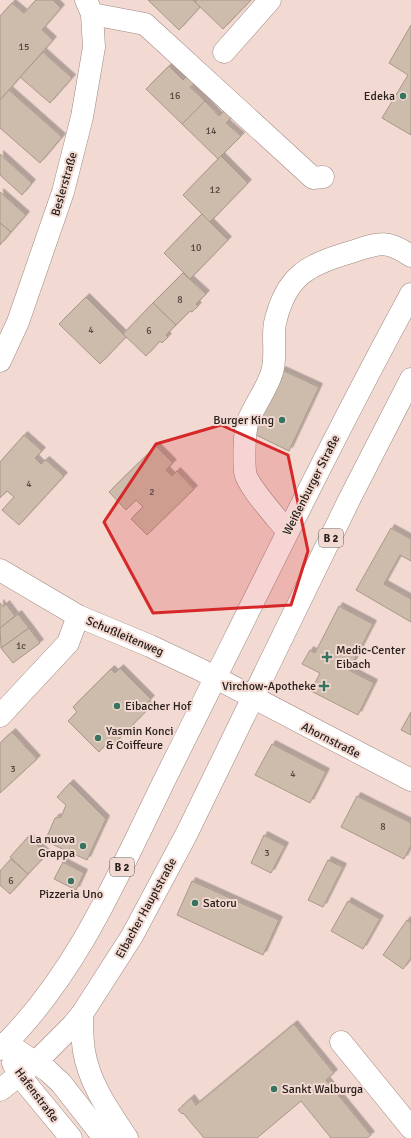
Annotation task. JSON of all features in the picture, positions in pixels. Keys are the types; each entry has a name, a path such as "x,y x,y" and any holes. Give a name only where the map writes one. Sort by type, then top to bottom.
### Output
{"main road":[{"path":"224,52 270,0"},
{"path":"89,7 145,24 313,178 323,177"},
{"name":"Beslerstraße","path":"0,361 18,322 63,192 82,117 94,47 89,7"},
{"path":"287,531 258,495 245,474 247,422 272,372 275,358 275,324 284,298 295,278 322,261 376,244 389,244 411,256"},
{"name":"Weißenburger Straße","path":"215,678 287,531 378,354 411,294"},
{"name":"B 2","path":"252,698 349,500 411,379"},
{"name":"Schußleitenweg","path":"0,570 78,616 150,646 252,698"},
{"path":"0,716 68,643 78,616"},
{"name":"B 2","path":"3,1046 39,1006 86,934 125,861 215,678"},
{"name":"Ahornstraße","path":"252,698 411,780"},
{"name":"Eibacher Hauptstraße","path":"0,1090 28,1069 61,1038 82,1014 121,954 153,900 252,698"},
{"path":"82,1014 84,1050 88,1068 97,1091 127,1138"},
{"path":"341,1042 411,1128"},
{"name":"Hafenstraße","path":"3,1046 11,1059 28,1069 61,1083 95,1136"},
{"name":"Hafenstraße","path":"28,1069 71,1138"}],"highlighted area":[{"path":"221,425 288,455 308,551 291,605 153,613 104,522 156,444"}],"building":[{"path":"36,0 53,0 61,8 42,30 53,40 0,100 0,16 12,3 24,13"},
{"path":"148,0 193,0 200,7 179,30"},
{"path":"197,0 251,0 223,29 195,2"},
{"name":"Edeka","path":"411,25 411,135 382,118 408,75 389,63"},
{"path":"43,52 72,78 50,103 20,77"},
{"path":"169,66 183,80 189,74 197,81 190,87 205,101 182,124 146,89"},
{"path":"9,90 62,137 40,163 0,128 0,100"},
{"path":"205,101 219,116 226,109 233,116 226,123 241,136 218,159 182,124"},
{"path":"0,154 32,183 22,195 0,175"},
{"path":"221,156 248,183 210,222 183,195"},
{"path":"0,192 26,215 11,232 0,223"},
{"path":"202,214 228,240 190,279 164,253"},
{"path":"0,223 11,232 0,245"},
{"path":"183,273 206,294 196,304 198,306 192,312 190,311 176,325 153,303"},
{"path":"86,297 126,337 100,364 59,324"},
{"path":"153,303 176,325 166,335 168,337 162,343 160,341 146,356 123,334"},
{"path":"282,370 319,387 289,451 252,433"},
{"path":"24,435 42,451 35,458 41,464 46,460 64,476 19,525 2,510 14,497 7,491 0,498 0,462"},
{"path":"156,446 173,463 166,470 172,476 177,471 194,489 147,535 131,519 143,507 136,500 126,510 109,492"},
{"path":"391,528 411,539 411,561 400,555 384,584 411,599 411,622 356,590"},
{"path":"0,603 3,607 6,604 15,616 0,628"},
{"path":"339,606 373,624 349,670 374,683 358,715 311,691 320,673 302,664 310,650 315,653"},
{"path":"18,614 29,628 1,648 0,628"},
{"path":"29,628 40,643 13,663 1,648"},
{"path":"120,668 151,699 146,704 150,707 110,748 106,744 99,752 68,721 77,712 73,707 111,669 115,673"},
{"path":"411,712 411,735 401,730"},
{"path":"12,732 37,759 0,793 0,743"},
{"path":"272,744 326,772 310,803 255,775"},
{"path":"70,783 106,819 87,860 45,841 55,818 61,817 66,805 57,797"},
{"path":"357,796 411,823 411,845 404,859 341,827"},
{"path":"264,835 285,846 271,873 251,863"},
{"path":"28,837 47,854 28,874 10,857"},
{"path":"11,859 28,874 10,894 0,885 0,871"},
{"path":"328,860 343,867 323,907 308,900"},
{"path":"63,862 84,873 76,890 54,879"},
{"path":"192,881 279,920 263,955 177,915"},
{"path":"348,901 380,919 363,949 331,931"},
{"path":"407,920 411,923 411,958 403,969 383,955"},
{"name":"Sankt Walburga","path":"294,1024 334,1073 326,1080 371,1135 367,1138 331,1138 301,1101 257,1138 204,1138 183,1113 182,1114 178,1110 191,1098 196,1105"}],"place":[{"name":"Edeka","path":"403,96"},
{"name":"Burger King","path":"282,420"},
{"name":"Medic-Center Eibach","path":"327,657"},
{"name":"Virchow-Apotheke","path":"324,686"},
{"name":"Eibacher Hof","path":"117,706"},
{"name":"Yasmin Konci & Coiffeure","path":"98,738"},
{"name":"La nuova Grappa","path":"83,846"},
{"name":"Pizzeria Uno","path":"71,881"},
{"name":"Satoru","path":"195,903"},
{"name":"Sankt Walburga","path":"274,1089"}]}
